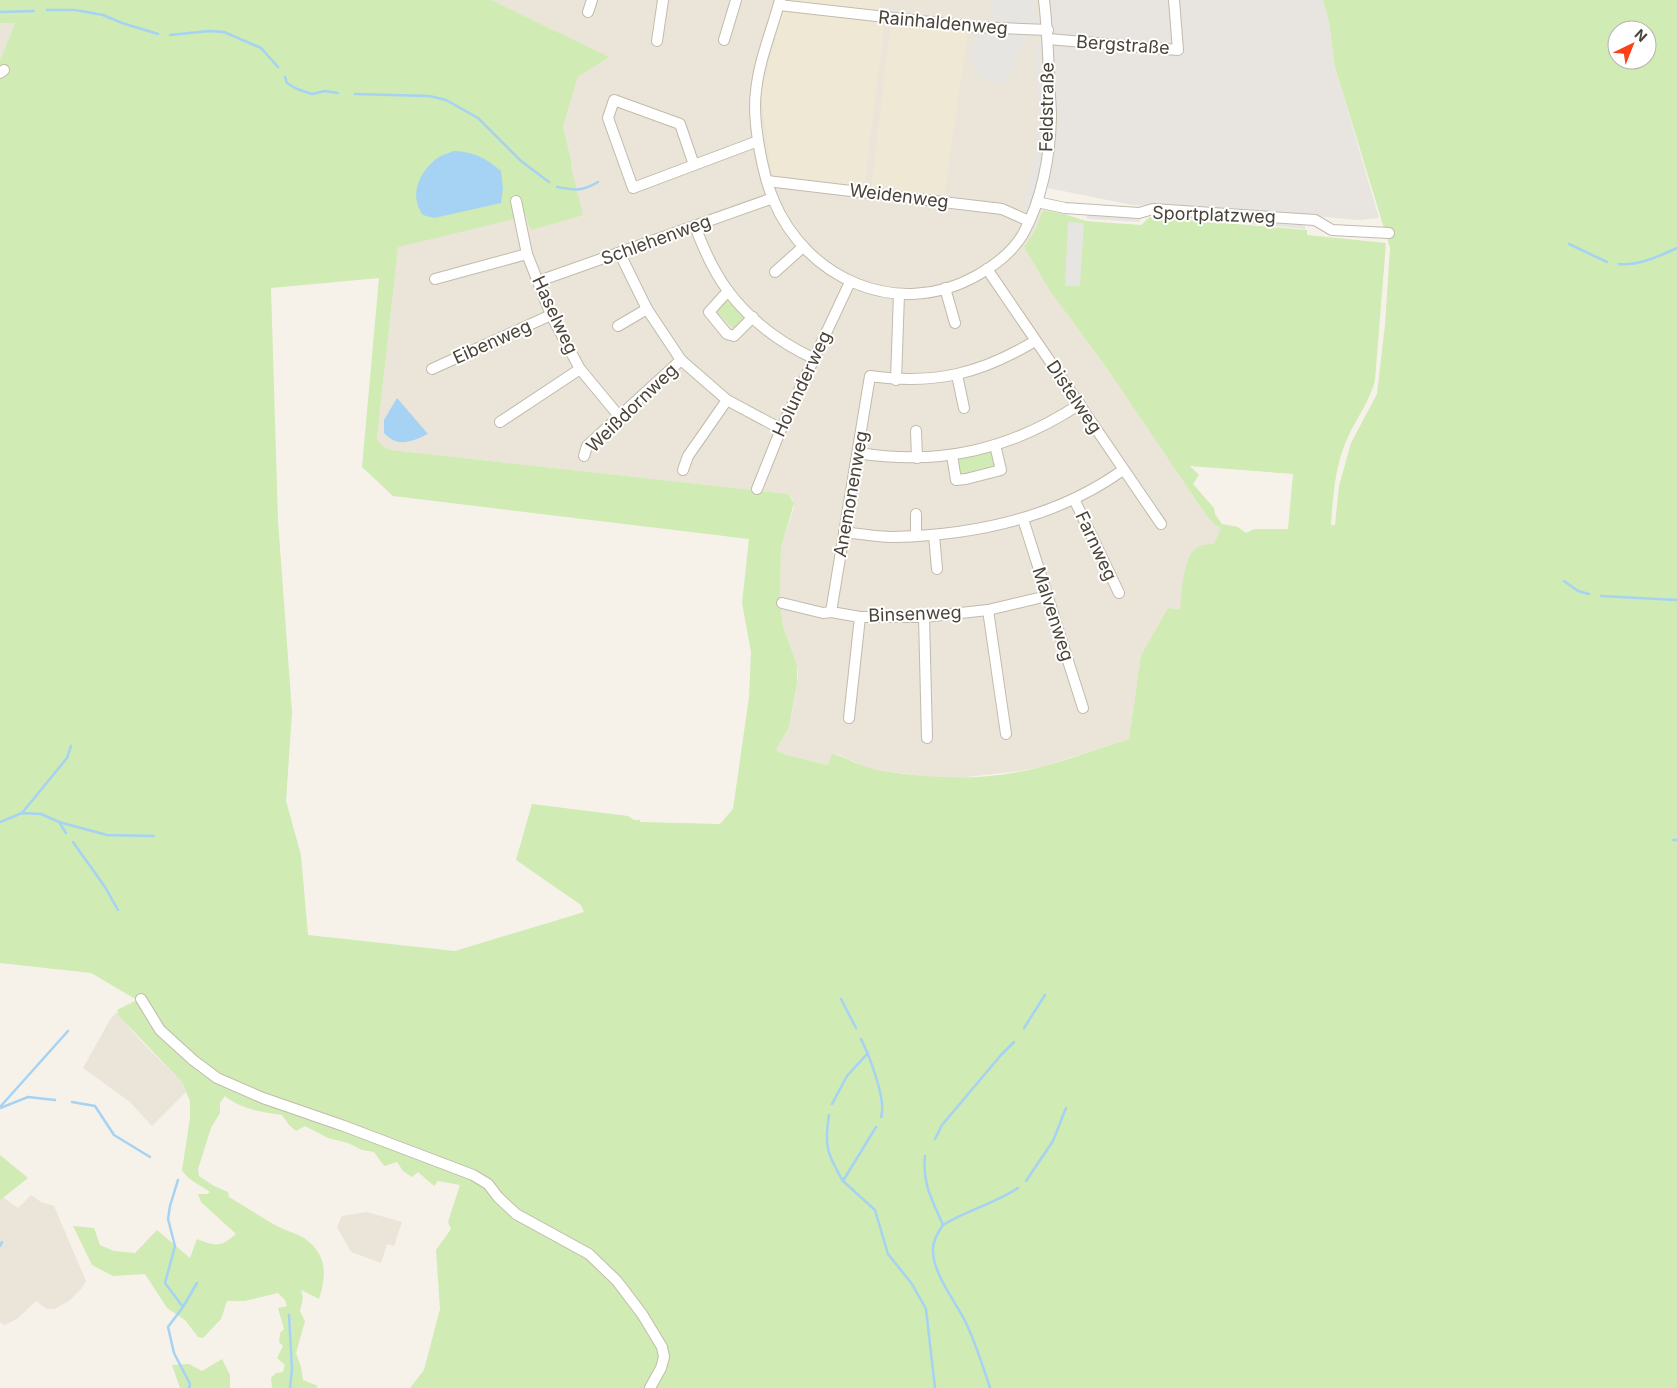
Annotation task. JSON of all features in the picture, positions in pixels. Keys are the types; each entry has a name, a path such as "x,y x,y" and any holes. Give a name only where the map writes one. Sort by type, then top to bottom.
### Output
{"street":[{"path":"588,12 592,0"},
{"path":"657,41 663,0"},
{"path":"724,40 736,0"},
{"name":"Feldstraße","path":"780,3 755,93 758,141 773,198 780,214 803,247 823,266 850,282 874,290 899,294 924,292 956,285 988,269 1014,247 1029,221 1037,202 1047,160 1051,118 1048,35 1044,0"},
{"name":"Bergstraße","path":"1048,35 1178,50 1174,0"},
{"name":"Rainhaldenweg","path":"780,3 1048,35"},
{"path":"694,165 680,124 614,100 608,118 633,188 758,141"},
{"name":"Weidenweg","path":"767,181 1002,208 1029,221"},
{"name":"Schlehenweg","path":"539,281 620,254 773,198"},
{"name":"Haselweg","path":"516,201 527,254 551,315 580,369 619,416"},
{"name":"Sportplatzweg","path":"1037,202 1065,208 1130,213 1139,213 1153,209 1315,220 1332,230 1389,233"},
{"path":"694,226 709,259 728,291 759,324 775,336 813,358"},
{"path":"775,272 803,247"},
{"path":"435,279 527,254"},
{"path":"620,254 647,309 681,360 727,400 781,429"},
{"name":"Distelweg","path":"988,269 1035,341 1161,524"},
{"name":"Holunderweg","path":"757,489 781,429 850,282"},
{"path":"945,288 955,323"},
{"path":"728,291 709,312 727,334 734,336 753,317"},
{"path":"899,294 896,380 957,375 975,370 1010,356 1035,341"},
{"path":"618,326 647,309"},
{"name":"Eibenweg","path":"432,369 551,315"},
{"name":"Weißdornweg","path":"584,456 587,446 681,360"},
{"path":"500,422 580,369"},
{"path":"957,375 964,408"},
{"name":"Anemonenweg","path":"831,612 870,376 896,380"},
{"path":"683,470 688,456 727,400"},
{"path":"858,453 885,457 916,458 952,455 1008,442 1061,416 1080,404"},
{"path":"916,431 916,458"},
{"path":"952,455 956,480 966,479 1001,470 995,445"},
{"path":"844,532 893,537 934,535 992,527 1023,519 1074,500 1123,470"},
{"name":"Farnweg","path":"1074,500 1118,593"},
{"path":"916,514 916,535"},
{"name":"Malvenweg","path":"1023,519 1083,708"},
{"path":"934,535 937,569"},
{"name":"Binsenweg","path":"782,603 823,613 831,612 860,616 924,617 988,610 1047,596"},
{"path":"988,610 1006,734"},
{"path":"849,718 860,616"},
{"path":"924,617 927,738"},
{"path":"141,999 160,1030 217,1078 263,1098 344,1126 473,1175 488,1184 498,1197 516,1214 588,1254 616,1281 642,1314 662,1347 664,1357 661,1368 650,1388"}],"shaded area":[{"path":"491,0 1044,0 1039,208 1043,210 1034,232 1024,247 1050,291 1104,364 1206,515 1215,525 1221,528 1214,545 1183,585 1180,609 1168,608 1141,655 1129,739 1041,767 957,778 937,778 878,770 833,754 829,765 783,754 776,750 789,727 798,673 783,626 780,600 781,548 794,507 793,500 788,494 391,450 385,449 380,444 377,438 398,246 527,215 531,230 570,167 571,160 563,126 578,77 610,57"},
{"path":"879,0 882,12 786,1"},
{"path":"991,0 1033,0 1039,24 995,25"},
{"path":"1044,0 1323,0 1329,22 1335,67 1379,218 1358,220 1238,209 1132,205 1048,188"},
{"path":"783,9 885,21 864,188 772,177 761,94"},
{"path":"0,23 15,23 0,60"},
{"path":"891,23 968,31 944,197 871,189"},
{"path":"975,31 1028,34 1014,60 1015,69 1007,79 999,83 992,83 978,75 973,64 971,49"},
{"path":"1044,43 1046,138 1040,172 1029,211 1022,209 1036,152 1039,117 1035,44"},
{"path":"1160,211 1305,223 1305,229 1160,216"},
{"path":"1087,214 1140,216 1140,222 1087,219"},
{"path":"1068,222 1084,223 1080,286 1065,286"},
{"path":"117,1012 139,1039 182,1082 186,1092 152,1126 130,1102 83,1068 111,1018"},
{"path":"0,1195 18,1208 31,1195 41,1202 54,1206 86,1281 69,1301 54,1309 47,1309 36,1301 17,1319 4,1325 0,1322"},
{"path":"367,1212 402,1222 394,1246 387,1244 381,1263 351,1252 337,1227 342,1216"}],"green space":[{"path":"0,0 491,0 610,57 578,77 563,126 583,215 531,230 526,216 398,247 377,438 382,446 391,450 788,494 794,503 781,548 780,600 783,626 797,665 797,684 789,727 776,750 783,754 828,765 832,754 883,771 909,775 966,777 1004,774 1041,767 1129,739 1141,655 1168,608 1180,609 1184,577 1191,554 1200,546 1214,544 1221,528 1215,525 1206,515 1104,364 1050,291 1024,247 1034,232 1043,210 1086,221 1141,225 1150,217 1307,230 1307,235 1386,243 1375,380 1373,388 1343,449 1335,481 1331,525 1335,525 1339,486 1351,443 1377,394 1385,325 1390,248 1335,67 1329,22 1323,0 1677,0 1677,1388 410,1388 424,1370 440,1309 436,1250 451,1229 448,1222 460,1185 438,1181 434,1186 418,1172 412,1177 403,1171 397,1162 384,1166 374,1152 362,1150 348,1143 328,1138 305,1126 296,1131 282,1115 244,1107 225,1096 220,1103 220,1113 211,1128 198,1169 199,1176 214,1186 228,1192 229,1197 266,1220 304,1238 312,1244 321,1258 324,1273 319,1299 301,1290 303,1298 300,1311 305,1321 296,1353 303,1380 318,1386 316,1388 272,1388 271,1378 276,1373 283,1372 285,1365 277,1358 283,1346 279,1342 280,1333 284,1329 278,1308 287,1306 285,1300 278,1293 245,1301 227,1301 221,1319 203,1338 198,1337 185,1320 167,1308 145,1274 113,1276 92,1265 73,1226 94,1228 100,1245 114,1251 135,1253 157,1230 190,1258 197,1239 213,1244 222,1244 236,1234 201,1202 198,1194 210,1192 191,1180 182,1170 190,1118 190,1101 182,1082 119,1016 117,1010 137,1000 91,973 0,963 0,60 15,23 0,23","holes":["379,278 362,467 393,496 749,539 742,603 751,652 749,697 733,809 720,824 640,822 640,820 634,820 628,816 532,804 516,860 581,905 584,912 455,951 308,935 301,855 286,801 292,712 278,521 271,288","1190,466 1293,474 1288,529 1254,529 1246,533 1238,527 1222,524 1215,514 1214,508 1193,484 1199,475"]},
{"path":"729,299 746,316 734,329 716,312"},
{"path":"993,450 997,467 960,476 958,458"},
{"path":"0,1155 28,1178 0,1200"},
{"path":"222,1359 230,1375 230,1388 180,1388 172,1365 189,1364 202,1371"}],"water":[{"path":"454,151 479,156 501,171 503,188 501,203 434,218 423,215 416,199 418,183 432,162"},
{"path":"397,398 428,434 410,441 400,442 394,441 384,433 384,420"}],"waterway":[{"path":"47,10 75,10 103,15 158,34"},
{"path":"0,12 34,11"},
{"path":"170,35 209,31 224,32 261,48 278,67"},
{"path":"285,77 287,83 312,94 325,91 338,93"},
{"path":"355,94 429,96 446,100 478,118 521,161 549,182"},
{"path":"557,187 578,189 598,182"},
{"path":"1569,244 1607,262"},
{"path":"1619,264 1641,262 1677,248"},
{"path":"1564,581 1578,591 1589,594"},
{"path":"1601,596 1677,600"},
{"path":"22,813 67,758 71,746"},
{"path":"0,822 22,813 41,814 59,822 107,835 154,836"},
{"path":"59,822 66,833"},
{"path":"73,842 105,887 118,910"},
{"path":"1024,1028 1045,995"},
{"path":"841,999 856,1028"},
{"path":"0,1107 68,1031"},
{"path":"861,1039 872,1066 882,1100 881,1117"},
{"path":"935,1139 942,1125 1014,1042"},
{"path":"832,1104 847,1076 868,1053"},
{"path":"0,1108 28,1097 55,1100"},
{"path":"72,1102 95,1106 114,1135 150,1157"},
{"path":"1026,1181 1053,1141 1066,1108"},
{"path":"829,1115 828,1150 833,1164 843,1181"},
{"path":"876,1127 843,1181 875,1210 888,1254 912,1284 926,1309 935,1388"},
{"path":"925,1156 926,1183 943,1225 936,1236 933,1246 936,1268 970,1331 990,1388"},
{"path":"178,1180 168,1219 175,1246 165,1283 183,1307 168,1327 174,1353 190,1384 189,1388"},
{"path":"943,1225 1018,1188"},
{"path":"0,1246 2,1242"},
{"path":"183,1307 197,1283"},
{"path":"289,1315 292,1369 290,1388"}]}
